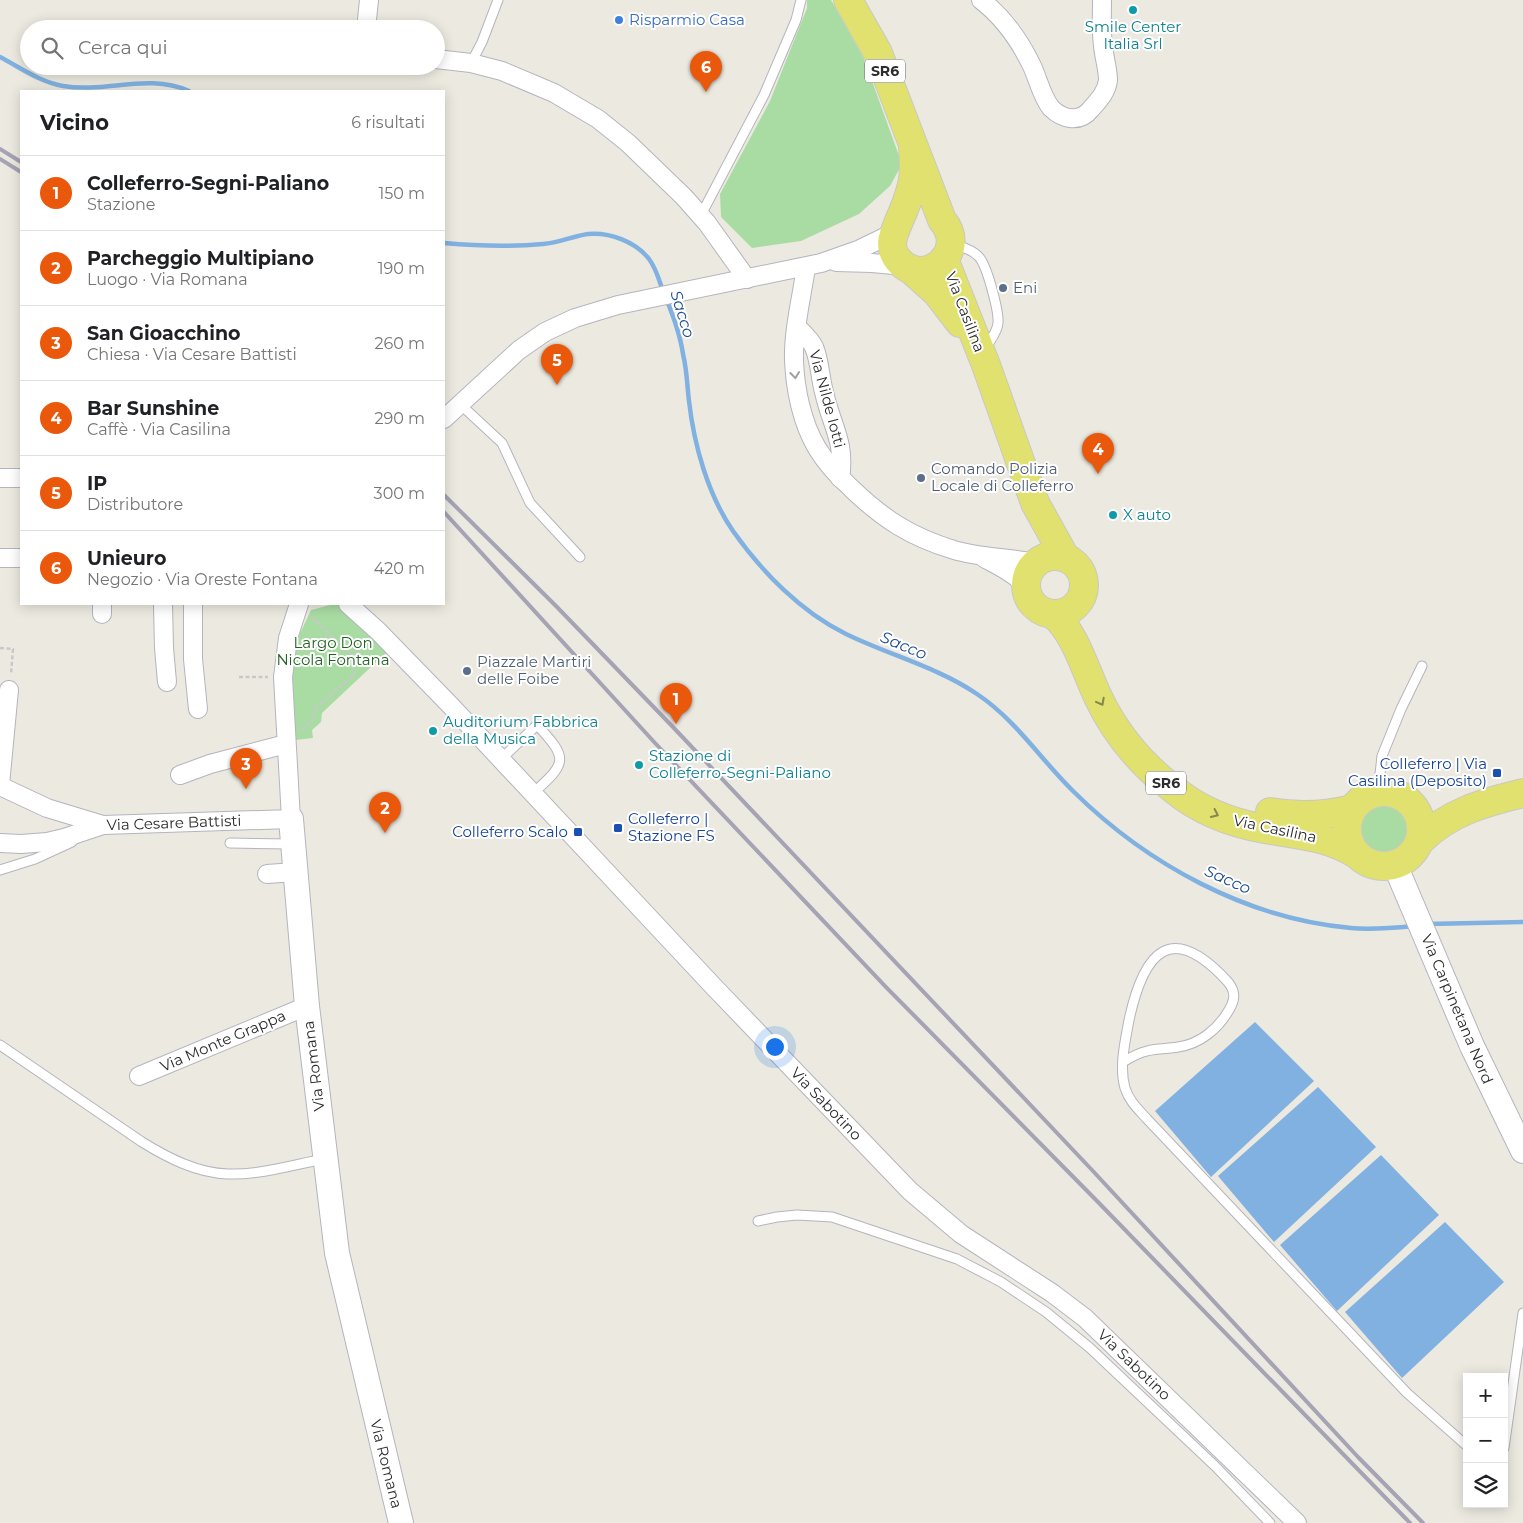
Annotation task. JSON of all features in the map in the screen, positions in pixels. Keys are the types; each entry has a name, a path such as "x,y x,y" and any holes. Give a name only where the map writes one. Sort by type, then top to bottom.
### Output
{"main road":[{"name":"Via Casilina","path":"848,0 869,34 878,54 913,147 984,360 1035,503 1047,560"},
{"name":"Via Casilina","path":"913,147 913,178 909,196 896,228 892,249 895,256 930,286 947,305 984,360"},
{"path":"896,228 908,216 919,213 931,214 945,241"},
{"name":"Via Casilina","path":"907,267 918,271 936,267 945,241"},
{"path":"1026,588 1026,578 1030,570 1047,560 1074,562 1084,580 1084,590 1080,599 1063,611"},
{"name":"Via Casilina","path":"1026,588 1032,603 1045,612 1063,611"},
{"name":"Via Casilina","path":"1063,611 1129,714 1152,746 1180,772 1199,785 1223,797 1242,805 1269,812 1307,816 1352,809"},
{"name":"Via Casilina","path":"1063,611 1061,622 1070,637 1098,699 1115,726 1142,761 1171,788 1221,817 1263,829 1325,839 1356,854"},
{"path":"1415,807 1523,783"},
{"path":"1385,791 1396,793 1407,799 1415,807 1422,829 1420,841 1415,851 1406,860 1395,865 1384,866 1374,865 1356,854 1349,844 1347,832 1348,820 1352,809 1372,793 1385,791"},
{"path":"1420,841 1441,823 1457,814 1487,802 1523,793"}],"street":[{"path":"367,20 369,0"},
{"path":"981,0 998,15 1014,37 1026,56 1051,107 1060,115 1073,119 1080,118 1089,111 1104,91 1108,82 1103,45 1102,0"},
{"path":"445,60 494,68 527,80 554,93 598,119 635,149 701,216 748,279"},
{"path":"445,418 512,356 545,332 584,315 618,305 813,265 858,250 896,228"},
{"path":"813,265 872,263 907,267"},
{"name":"Via Nilde Iotti","path":"813,265 797,326 794,366 805,422 816,447 840,478 870,506 902,529 945,547 981,556 1047,560"},
{"name":"Via Nilde Iotti","path":"797,326 812,344 817,358 826,401 841,445 840,478"},
{"path":"0,478 20,478"},
{"name":"Via Nilde Iotti","path":"981,556 1024,584 1026,588"},
{"path":"0,558 20,558"},
{"path":"163,605 167,682"},
{"path":"193,605 193,659 198,709"},
{"name":"Via Romana","path":"299,605 288,638 283,678 291,819 307,1006 339,1267 401,1523"},
{"name":"Via Sabotino","path":"349,605 378,631 714,987 918,1199 960,1234 1052,1293 1089,1321 1297,1523"},
{"path":"9,690 0,785 47,808 103,825"},
{"path":"180,775 210,764 286,744"},
{"name":"Via Cesare Battisti","path":"0,843 47,842 103,825 291,819"},
{"name":"Via Carpinetana Nord","path":"1395,865 1472,1046 1523,1151"},
{"path":"267,874 295,872"},
{"name":"Via Monte Grappa","path":"139,1076 307,1006"}],"lane":[{"path":"472,63 498,0"},
{"path":"701,216 764,95 796,20 801,0"},
{"path":"460,404 502,442 530,503 580,557"},
{"path":"1385,791 1380,774 1382,756 1422,666"},
{"path":"500,760 537,725 553,743 559,754 558,768 532,794"},
{"path":"0,870 61,848 103,825"},
{"path":"230,844 293,844"},
{"path":"1123,1062 1146,1051 1192,1044 1203,1038 1222,1021 1232,1005 1234,995 1232,986 1220,973 1194,953 1177,948 1163,952 1149,965 1138,987 1127,1033 1123,1062 1126,1089 1130,1098 1138,1109 1407,1393 1463,1442"},
{"path":"0,1045 136,1139 161,1154 187,1165 206,1171 228,1174 325,1159"},
{"path":"758,1221 777,1216 832,1217 957,1259 1001,1282 1046,1312 1090,1348 1215,1466 1270,1523"},
{"path":"1508,1420 1523,1313"}],"path":[{"path":"286,744 314,718 314,709 355,674 352,657 300,605"},
{"path":"352,657 378,631"},
{"path":"0,648 14,649 9,690"},
{"path":"239,677 283,678"}],"green space":[{"path":"807,0 831,0 864,59 902,164 890,186 859,214 801,241 752,248 721,217 720,194 770,101 807,8"},
{"name":"Largo Don Nicola Fontana","path":"330,605 339,605 387,652 322,713 321,722 312,730 313,738 296,740 290,674 296,642 311,610"},
{"path":"1385,805 1399,809 1406,816 1410,830 1406,844 1399,851 1385,855 1371,851 1364,844 1360,830 1364,816 1371,809"}],"water":[{"path":"1255,1022 1314,1081 1211,1177 1155,1111"},
{"path":"1318,1087 1376,1147 1274,1242 1218,1176"},
{"path":"1381,1155 1439,1215 1337,1311 1280,1245"},
{"path":"1445,1222 1504,1282 1402,1378 1345,1312"}],"waterway":[{"name":"Sacco","path":"0,57 20,68"},
{"name":"Sacco","path":"33,75 63,86 95,87 142,83 174,86 186,90"},
{"name":"Sacco","path":"445,243 494,246 531,245 555,242 588,234 605,235 622,239 644,253 654,266 663,291"},
{"name":"Sacco","path":"666,298 682,347 694,435 709,486 724,517 744,546 770,576 798,603 829,625 846,634 946,676 977,694 1004,716 1062,780 1103,818 1133,842 1201,884 1237,900 1274,913 1312,923 1359,929 1414,926"},
{"name":"Sacco","path":"1427,924 1523,922"}],"railway":[{"path":"0,149 20,161"},
{"path":"0,159 20,171"},
{"path":"445,496 556,606 672,726 1092,1170 1358,1457 1423,1523"},
{"path":"445,513 655,743 886,987 1410,1523"}],"place":[{"name":"Smile Center Italia Srl","path":"1133,10"},
{"name":"Risparmio Casa","path":"619,20"},
{"name":"Unieuro","path":"706,92"},
{"name":"Eni","path":"1003,288"},
{"name":"IP","path":"557,385"},
{"name":"Bar Sunshine","path":"1098,474"},
{"name":"Comando Polizia Locale di Colleferro","path":"921,478"},
{"name":"X auto","path":"1113,515"},
{"name":"Piazzale Martiri delle Foibe","path":"467,671"},
{"name":"Colleferro-Segni-Paliano","path":"676,724"},
{"name":"Auditorium Fabbrica della Musica","path":"433,731"},
{"name":"Stazione di Colleferro-Segni-Paliano","path":"639,765"},
{"name":"Colleferro | Via Casilina (Deposito)","path":"1497,773"},
{"name":"San Gioacchino","path":"246,789"},
{"name":"Colleferro | Stazione FS","path":"618,828"},
{"name":"Colleferro Scalo","path":"578,832"},
{"name":"Parcheggio Multipiano","path":"385,833"}]}
